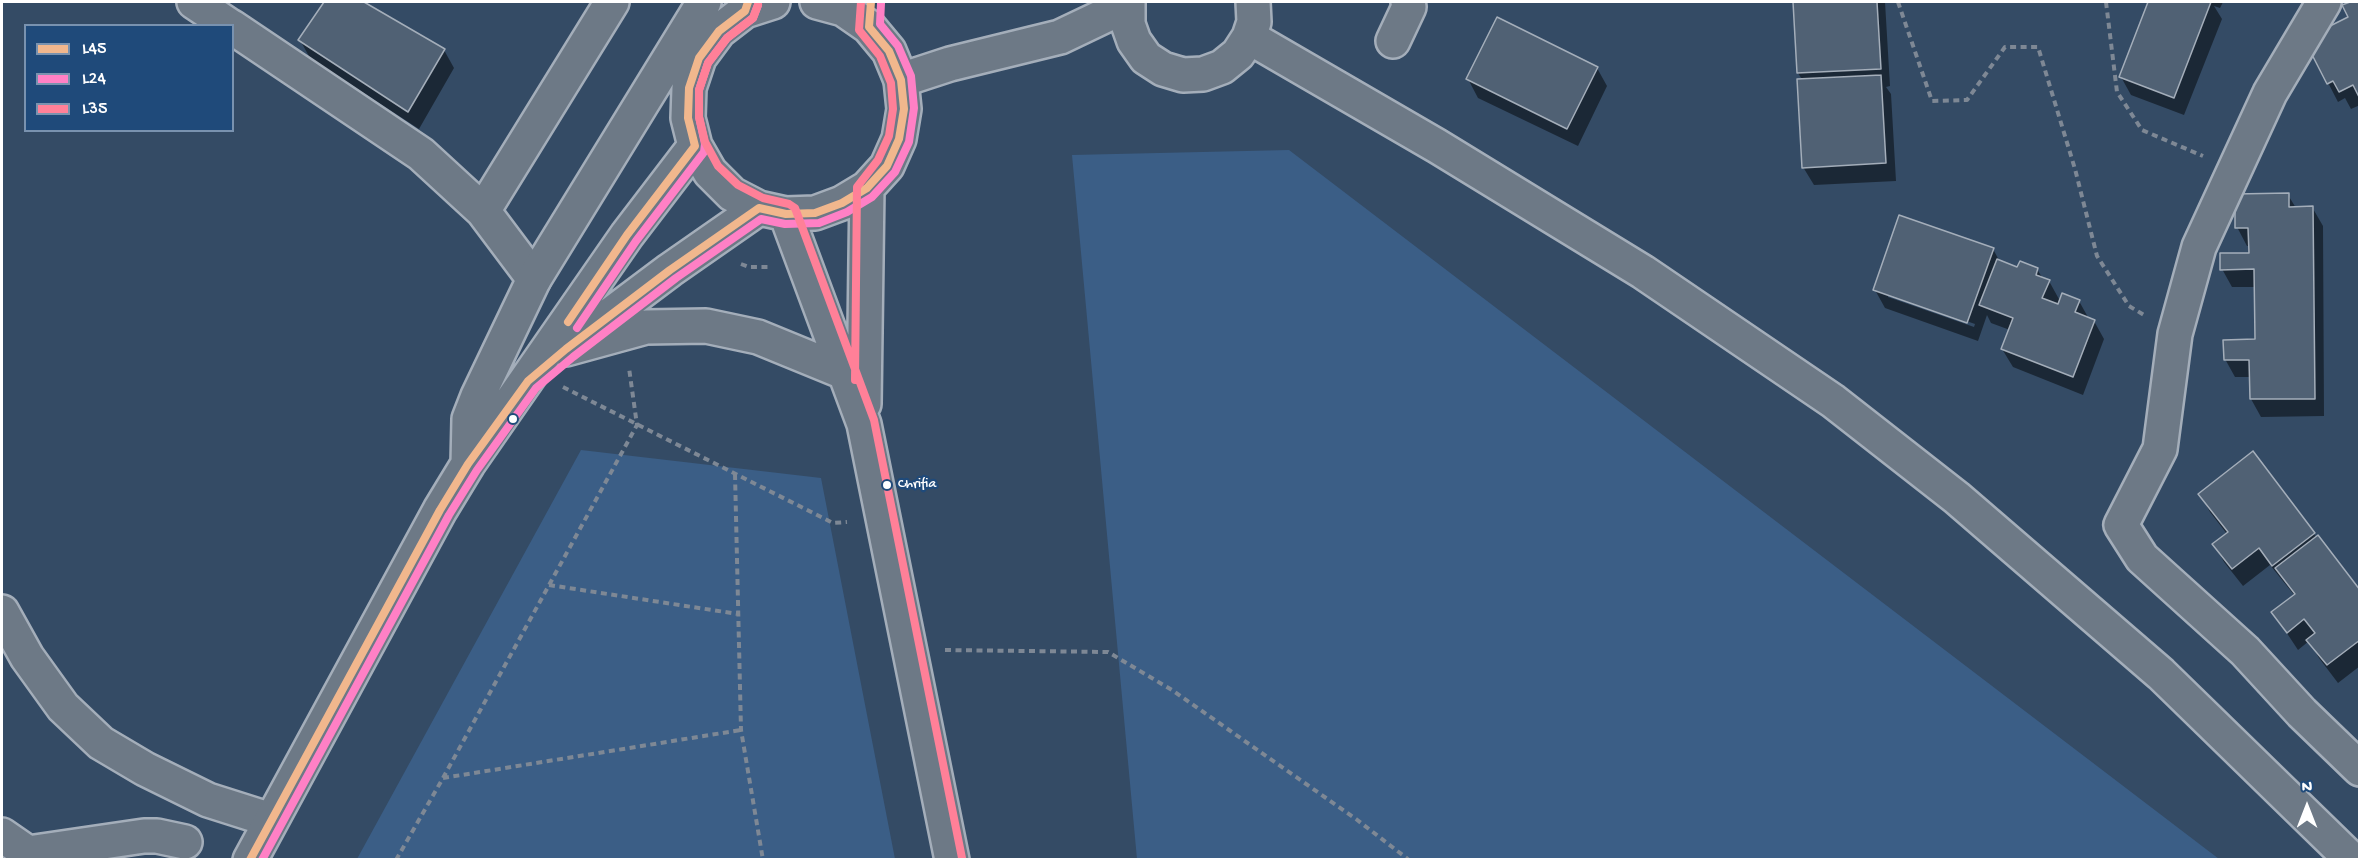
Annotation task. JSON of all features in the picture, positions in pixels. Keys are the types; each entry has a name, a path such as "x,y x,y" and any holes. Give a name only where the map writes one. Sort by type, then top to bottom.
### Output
{"street":[{"path":"194,2 228,24"},
{"path":"483,211 612,2"},
{"path":"468,464 469,419 534,279 704,2"},
{"path":"755,5 718,31 699,58 689,88 688,118 695,146 710,172 732,194 773,211 815,213 842,204 867,188 887,166 899,139 904,109 901,80 870,14 818,2"},
{"path":"901,80 950,64 1060,37 1128,3 1128,24 1134,41 1146,58 1163,69 1183,75 1203,74 1222,67 1238,54 1249,37 1254,22 1253,2"},
{"path":"1394,41 1409,7 1408,2"},
{"path":"2324,2 2270,93 2199,247 2175,334 2160,449 2121,525 2142,558 2245,651 2302,713 2360,769"},
{"path":"234,28 421,154 483,211 534,279"},
{"path":"1060,37 1134,41"},
{"path":"1249,37 1437,146 1643,272 1833,401 1957,498 2161,674 2352,860"},
{"path":"250,860 440,510 468,464 531,377 627,235 695,146"},
{"path":"864,424 867,188"},
{"path":"531,377 703,247 773,211"},
{"path":"773,211 806,266 864,424 952,860"},
{"path":"566,349 624,331 646,327 706,326 758,337 846,373"},
{"path":"2,612 27,657 63,707 101,743 145,769 208,800 271,820"},
{"path":"20,849 157,836 180,851 208,800"}],"path":[{"path":"1898,2 1932,101 1968,100 2006,47 2038,47 2075,169 2097,256 2129,306 2175,334"},
{"path":"2106,2 2117,92 2142,130 2233,170"},
{"path":"703,247 749,267 806,266"},
{"path":"396,860 637,425 624,331"},
{"path":"531,377 637,425 832,523 883,520"},
{"path":"735,474 741,730 764,860"},
{"path":"549,585 738,614"},
{"path":"909,649 1108,652 1172,690 1356,819 1409,860"},
{"path":"443,778 741,730"}],"shaded area":[{"path":"1289,150 2219,859 1137,859 1072,155"},
{"path":"581,450 821,478 895,859 357,859"}],"building":[{"path":"324,2 364,2 445,49 408,112 298,40"},
{"path":"1793,2 1877,2 1881,69 1797,73"},
{"path":"2148,2 2211,2 2174,98 2119,77"},
{"path":"2360,2 2360,99 2353,85 2339,92 2333,81 2327,84 2304,39 2348,17 2342,5"},
{"path":"1497,17 1598,67 1567,129 1466,79"},
{"path":"1881,75 1886,163 1802,168 1797,79"},
{"path":"2289,193 2289,207 2313,206 2315,399 2250,399 2249,360 2224,360 2223,340 2255,339 2254,269 2220,270 2220,253 2249,253 2248,228 2235,228 2235,194"},
{"path":"1899,215 1994,248 1967,323 1873,290"},
{"path":"1997,259 2017,267 2020,261 2038,268 2036,275 2050,280 2042,298 2058,304 2062,293 2080,300 2075,312 2095,320 2073,377 2001,349 2013,318 1979,305"},
{"path":"2253,451 2315,533 2272,566 2259,548 2232,569 2212,544 2228,532 2198,494"},
{"path":"2318,535 2360,590 2360,640 2327,665 2306,640 2315,633 2304,619 2287,633 2271,612 2295,594 2275,568"}],"transit line":[{"name":"L45","path":"568,322 627,235 695,146 688,118 689,88 699,58 719,31 745,11 748,2"},
{"name":"L35","path":"855,380 857,187 878,160 889,136 893,109 891,83 880,56 859,30 861,2"},
{"name":"L45","path":"250,860 440,510 468,464 528,381 566,349 670,270 759,208 786,214 815,213 842,203 867,188 887,166 899,139 904,109 901,80 889,51 869,27 871,2"},
{"name":"L24","path":"262,860 449,515 477,470 536,388 676,278 761,219 785,224 819,223 847,212 872,197 895,172 909,142 914,108 911,76 898,46 880,24 881,3"},
{"name":"L24","path":"577,328 636,241 704,152 705,144 699,117 699,90 708,63 727,38 753,18 758,5"},
{"name":"L35","path":"758,5 753,18 727,38 708,63 699,90 699,117 705,142 718,166 738,185 763,198 789,204 795,208 874,420 962,858"}],"place":[{"name":"Chrifia","path":"887,485"}]}
